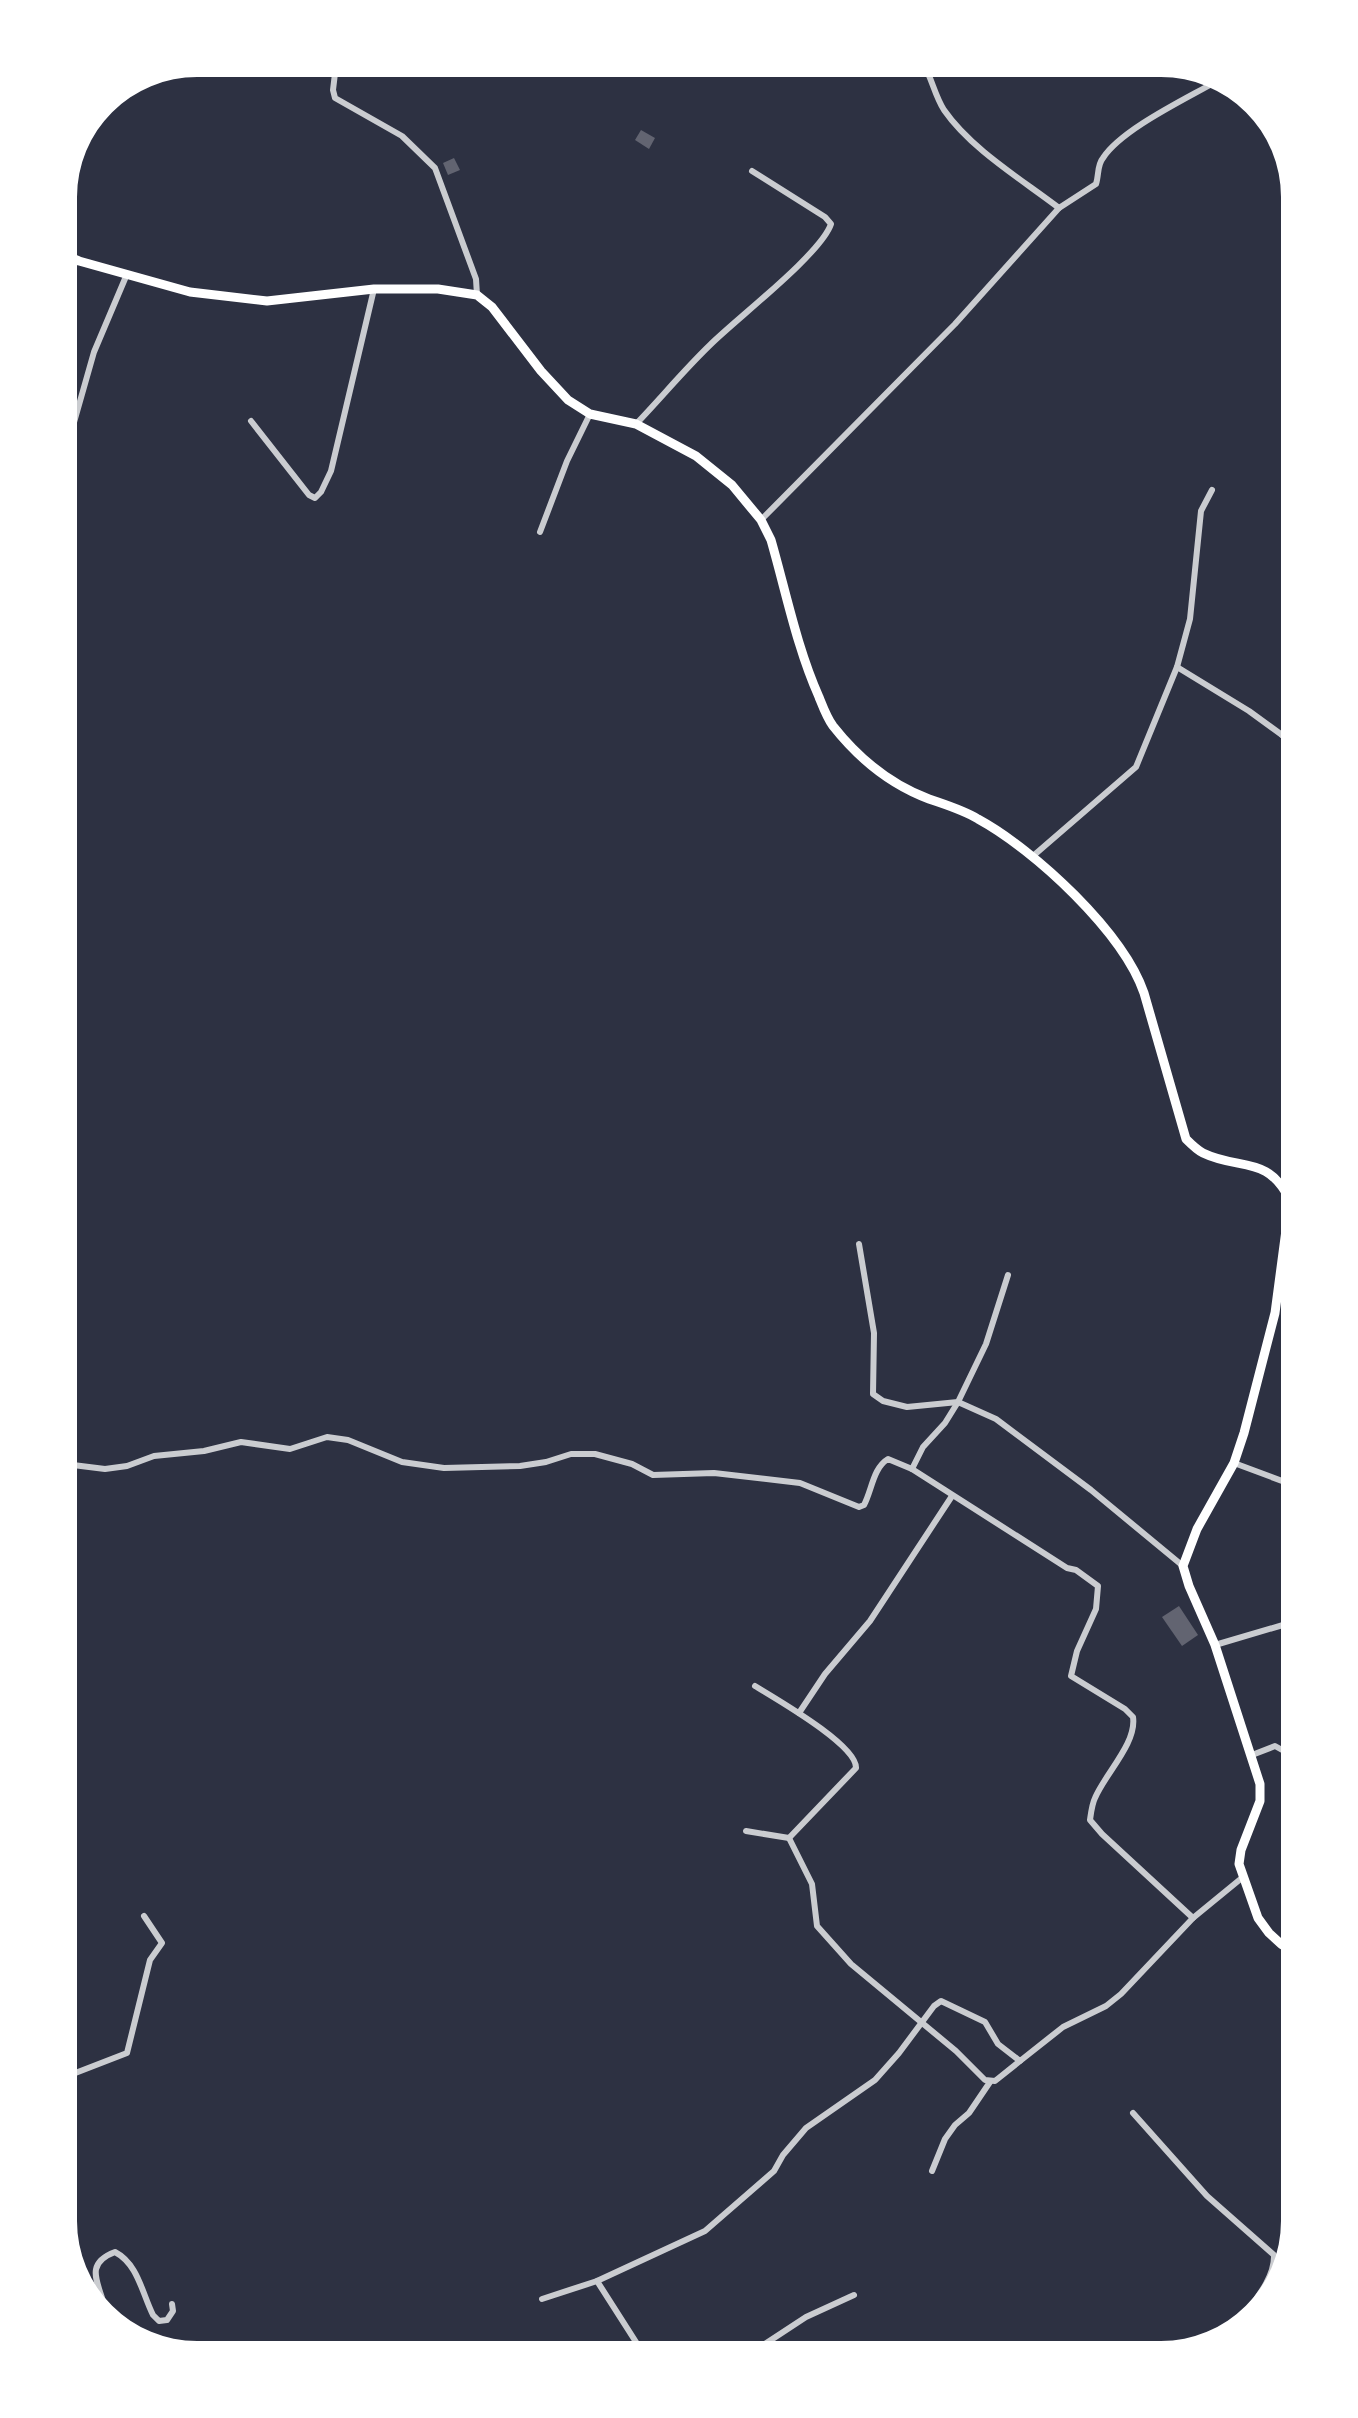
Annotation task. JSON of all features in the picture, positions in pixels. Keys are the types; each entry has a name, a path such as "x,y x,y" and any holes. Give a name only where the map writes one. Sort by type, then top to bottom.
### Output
{"main road":[{"path":"77,260 190,292 267,301 374,289 438,289 477,295 492,307 541,371 568,400 590,414 636,424 696,456 732,485 761,520 771,540 809,674 831,724 881,775 908,790 978,818 1033,856 1098,920 1138,975 1186,1139 1202,1153 1255,1166 1273,1174 1281,1183"},
{"path":"1281,1282 1244,1433 1234,1463 1197,1529 1183,1566 1215,1645 1260,1784 1260,1801 1241,1850 1239,1864 1258,1918 1281,1944"}],"street":[{"path":"335,77 335,98 402,136 435,167 476,279 477,295"},
{"path":"929,77 941,106 954,124 969,139 1059,208"},
{"path":"761,520 955,324 1059,208 1096,184 1101,160 1111,148 1163,112 1208,86"},
{"path":"636,424 709,346 805,259 828,234 831,224 825,217 752,171"},
{"path":"77,412 94,352 127,274"},
{"path":"251,421 309,495 315,498 321,492 331,471 374,289"},
{"path":"540,532 567,461 590,414"},
{"path":"1033,856 1136,767 1177,667 1190,619 1200,511 1212,490"},
{"path":"1177,667 1281,734"},
{"path":"859,1244 874,1334 873,1394 883,1401 907,1407 958,1402 996,1419 1091,1490 1183,1566"},
{"path":"912,1469 923,1447 945,1423 958,1402 986,1344 1008,1275"},
{"path":"77,1466 105,1469 154,1456 204,1451 241,1441 290,1449 327,1437 348,1440 402,1462 444,1468 520,1466 571,1454 595,1454 632,1464 653,1475 714,1473 800,1483 859,1507 864,1505 869,1497 878,1467 888,1459 942,1486 952,1496 1098,1586 1096,1609 1077,1651 1071,1676 1125,1709 1133,1717 1134,1724 1094,1799 1090,1820 1193,1918"},
{"path":"1234,1463 1281,1481"},
{"path":"800,1713 825,1674 870,1621 952,1496"},
{"path":"1215,1645 1281,1626"},
{"path":"755,1686 800,1713 847,1749 856,1763 856,1768 789,1838"},
{"path":"1252,1755 1275,1746 1281,1749"},
{"path":"746,1831 789,1838"},
{"path":"789,1838 812,1884 817,1926 851,1964 990,2082"},
{"path":"932,2171 945,2139 969,2113 990,2082 1063,2027 1106,2006 1121,1994 1193,1918 1243,1877"},
{"path":"77,2072 127,2053 150,1960 162,1943 144,1916"},
{"path":"542,2299 597,2281 705,2231 774,2171 783,2155 806,2128 876,2080 934,2006 941,2001 985,2022 998,2044 1020,2061"},
{"path":"1133,2113 1206,2196 1274,2255 1274,2262"},
{"path":"98,2289 94,2276 98,2262 104,2256 115,2252 132,2266 153,2315 159,2321 167,2320 173,2311 172,2304"},
{"path":"597,2281 635,2341"},
{"path":"769,2341 806,2317 854,2295"}],"building":[{"path":"641,130 655,138 649,149 635,140"},
{"path":"454,158 460,170 448,175 443,163"},
{"path":"1179,1606 1198,1635 1182,1646 1162,1617"}]}
